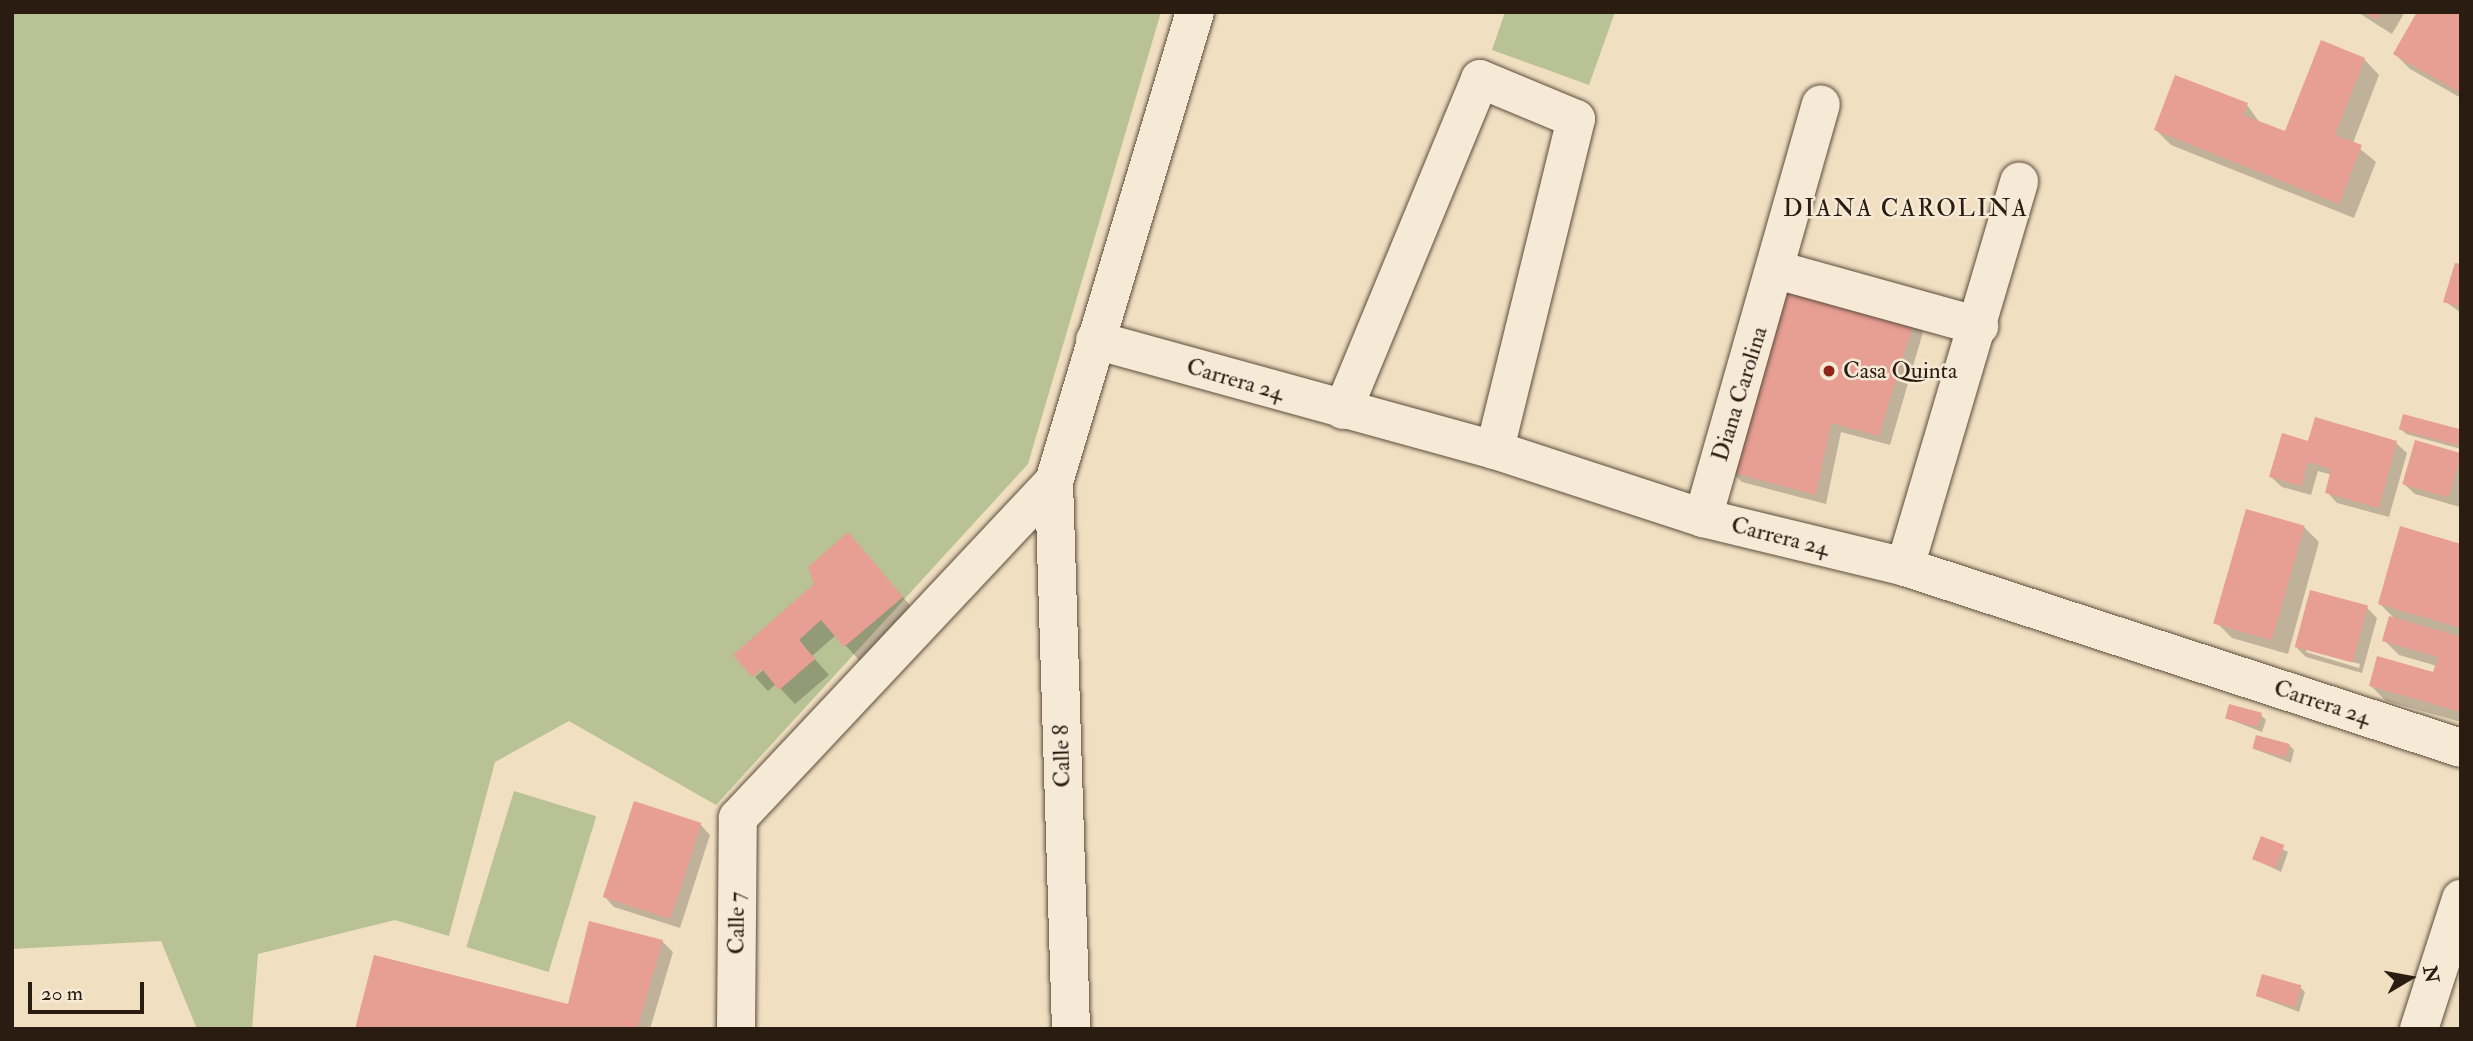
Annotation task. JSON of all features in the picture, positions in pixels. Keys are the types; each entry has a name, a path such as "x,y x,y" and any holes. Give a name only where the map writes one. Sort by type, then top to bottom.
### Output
{"street":[{"path":"1054,482 1195,12"},
{"path":"1343,410 1480,79 1577,119 1495,450"},
{"name":"Diana Carolina","path":"1703,518 1777,270 1821,105"},
{"path":"1905,567 1979,326 2020,181"},
{"path":"1777,270 1979,326"},
{"name":"Carrera 24","path":"1095,340 1495,450 1703,518 1905,567 2461,748"},
{"name":"Calle 7","path":"736,1029 738,818 1054,482"},
{"name":"Calle 8","path":"1054,482 1071,1029"},
{"path":"2419,1029 2461,899"}],"green space":[{"path":"12,12 1161,12 1028,464 716,805 569,721 495,762 449,936 395,920 258,954 252,1029 197,1029 161,941 12,949"},
{"path":"1505,12 1615,12 1589,85 1492,50"},
{"path":"514,791 596,816 549,972 466,947"}],"building":[{"path":"2364,12 2382,12 2377,20"},
{"path":"2417,12 2461,12 2461,93 2393,54"},
{"path":"2321,40 2365,58 2335,135 2362,145 2339,204 2154,130 2175,75 2248,103 2243,115 2285,131"},
{"path":"2455,263 2461,264 2461,307 2443,302"},
{"name":"Casa Quinta","path":"1785,284 1914,320 1879,436 1831,423 1816,495 1730,472"},
{"path":"2403,414 2461,430 2457,445 2399,429"},
{"path":"2315,417 2397,441 2379,508 2325,493 2331,469 2308,462 2301,486 2269,477 2282,433 2308,441"},
{"path":"2415,440 2461,453 2448,497 2402,484"},
{"path":"2246,509 2305,526 2272,640 2213,623"},
{"path":"2400,526 2461,544 2461,628 2378,604"},
{"path":"848,532 903,597 844,647 821,620 799,640 815,659 779,690 762,669 752,677 733,655 814,584 808,567"},
{"path":"2310,590 2368,606 2353,663 2295,647"},
{"path":"2389,616 2461,637 2461,712 2369,686 2377,656 2433,672 2438,657 2382,641"},
{"path":"2229,704 2262,713 2258,727 2225,718"},
{"path":"2256,735 2290,744 2286,758 2252,749"},
{"path":"634,801 702,823 670,919 603,897"},
{"path":"2261,836 2284,845 2275,868 2252,859"},
{"path":"589,921 663,940 637,1029 355,1029 374,955 568,1004"},
{"path":"2262,974 2301,985 2295,1007 2256,996"}],"place":[{"name":"Casa Quinta","path":"1829,371"}],"district":[{"name":"DIANA CAROLINA","path":"1906,209"}]}
